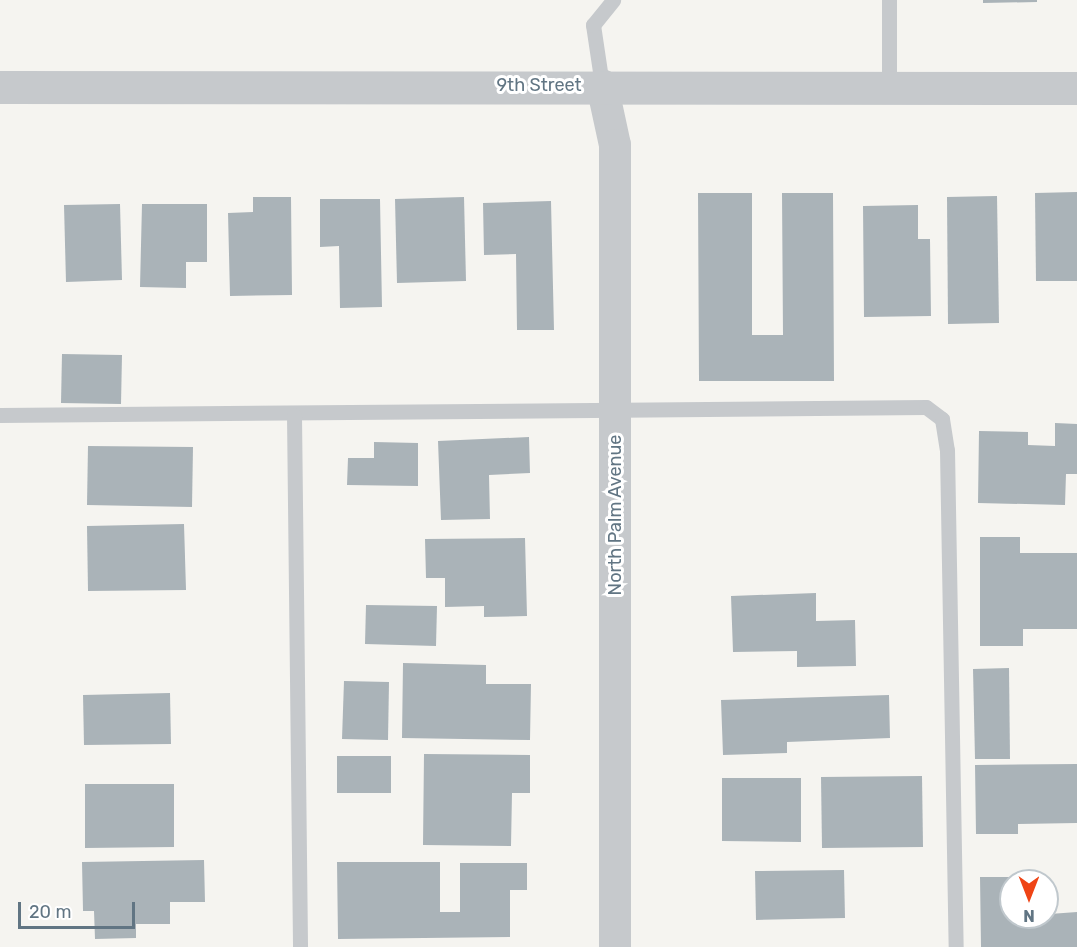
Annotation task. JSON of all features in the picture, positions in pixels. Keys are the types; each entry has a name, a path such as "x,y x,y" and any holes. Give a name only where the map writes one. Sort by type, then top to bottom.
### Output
{"street":[{"name":"9th Street","path":"0,87 602,85 1077,88"},
{"name":"North Palm Avenue","path":"602,85 615,145 615,947"}],"lane":[{"path":"602,85 593,25 613,0"},
{"path":"889,0 889,87"},
{"path":"0,415 294,415 615,406 899,405 926,407 942,418 956,947"},
{"path":"294,415 300,947"}],"building":[{"path":"983,0 1037,0 1037,2 983,3"},
{"path":"1077,192 1077,281 1036,281 1035,193"},
{"path":"698,193 752,193 752,335 783,335 782,193 833,193 834,381 699,381"},
{"path":"997,196 999,323 948,324 947,197"},
{"path":"253,197 291,197 292,295 230,296 228,213 253,212"},
{"path":"464,197 466,281 397,283 395,199"},
{"path":"320,199 380,199 382,307 340,308 339,246 320,247"},
{"path":"551,201 554,330 517,330 516,254 484,255 483,203"},
{"path":"120,204 122,280 66,282 64,205"},
{"path":"142,204 207,204 207,262 186,262 186,288 140,287"},
{"path":"918,205 918,239 930,239 931,316 864,317 863,206"},
{"path":"62,354 122,355 121,404 61,403"},
{"path":"1055,423 1077,424 1077,474 1066,474 1065,505 978,503 979,431 1028,432 1028,445 1055,446"},
{"path":"529,437 530,473 489,475 490,519 441,520 438,441"},
{"path":"374,442 418,443 418,486 347,485 348,458 374,458"},
{"path":"88,446 193,447 192,507 87,505"},
{"path":"184,524 186,590 88,591 87,526"},
{"path":"980,537 1020,537 1020,553 1077,553 1077,629 1023,629 1023,646 980,646"},
{"path":"525,538 527,616 484,617 484,606 445,607 445,578 426,578 425,539"},
{"path":"816,593 816,621 855,620 856,666 797,667 797,651 733,652 731,596"},
{"path":"366,605 437,606 436,646 365,644"},
{"path":"403,663 486,665 486,684 531,684 530,740 402,738"},
{"path":"1009,668 1010,759 975,759 973,669"},
{"path":"344,681 389,682 388,740 342,739"},
{"path":"170,693 171,744 84,745 83,695"},
{"path":"889,695 890,738 787,742 787,753 723,755 721,700"},
{"path":"424,754 530,755 530,793 512,793 511,846 423,845"},
{"path":"337,756 391,756 391,793 337,793"},
{"path":"1077,764 1077,823 1018,824 1018,834 976,834 975,765"},
{"path":"922,776 923,847 822,848 821,777"},
{"path":"722,778 801,778 801,842 722,841"},
{"path":"85,784 174,784 174,847 85,848"},
{"path":"204,860 205,902 170,902 170,924 136,924 136,938 95,939 94,911 83,911 82,862"},
{"path":"337,862 440,862 440,912 460,912 460,863 527,863 527,890 510,890 510,937 338,939"},
{"path":"844,870 845,918 756,920 755,871"},
{"path":"980,877 999,877 999,929 1059,929 1059,913 1077,912 1077,947 981,947"}]}
